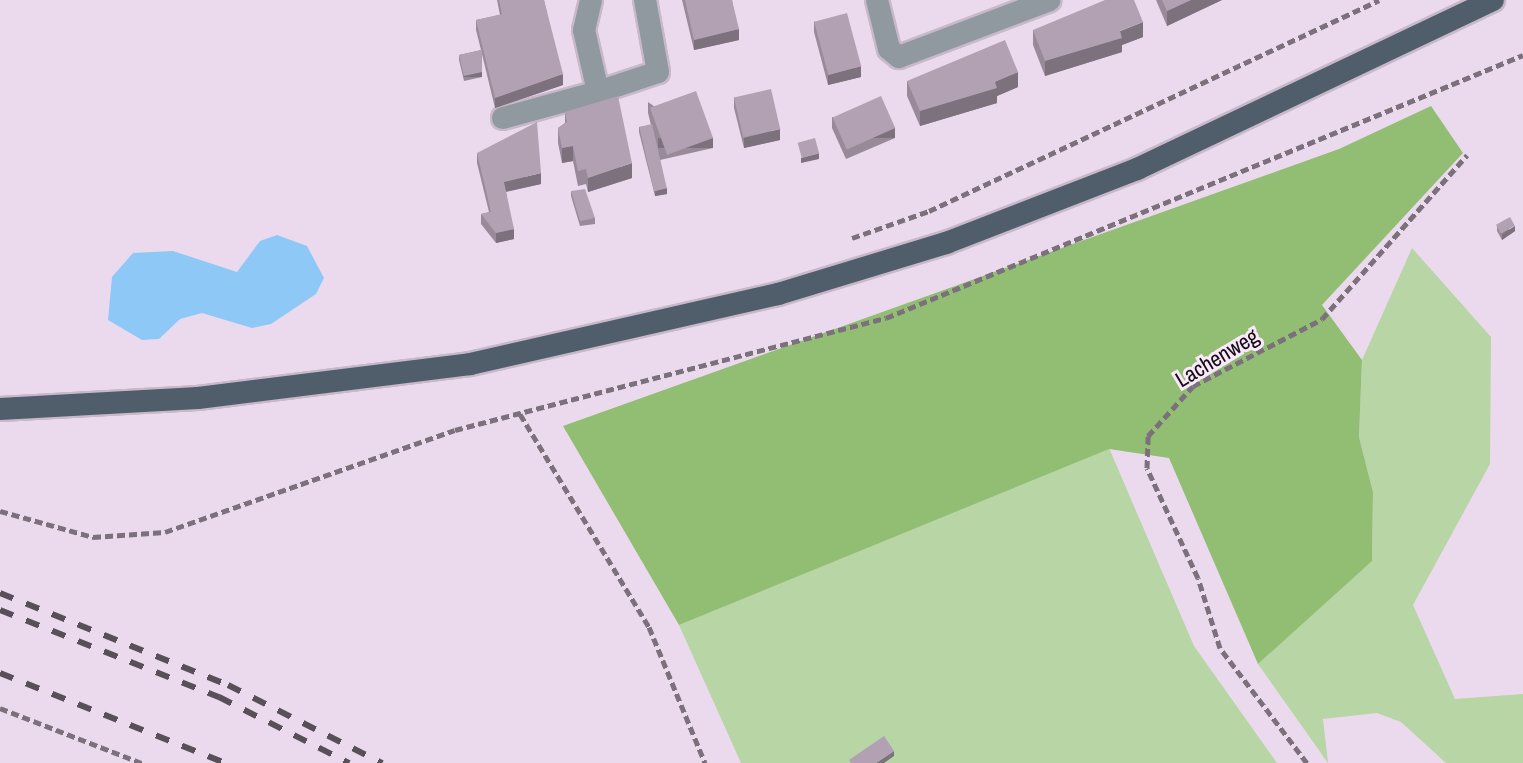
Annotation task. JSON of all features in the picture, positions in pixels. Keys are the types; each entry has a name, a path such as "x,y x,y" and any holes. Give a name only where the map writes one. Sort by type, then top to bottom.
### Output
{"main road":[{"path":"0,409 198,398 423,371 579,344 778,294 946,243 1137,169 1493,0"}],"street":[{"path":"591,0 584,30 598,92"},
{"path":"503,118 658,72 645,0"},
{"path":"877,0 889,49 899,57 1050,0"}],"path":[{"path":"852,238 929,211 1379,0"},
{"path":"0,511 93,537 165,532 393,450 886,318 1475,69 1523,55"},
{"name":"Lachenweg","path":"1307,763 1220,648 1198,578 1147,468 1148,436 1193,386 1322,319 1467,155"},
{"path":"520,414 649,627 705,763"},
{"path":"0,708 142,763"}],"green space":[{"path":"1431,106 1463,153 1322,305 1362,360 1359,437 1373,492 1372,561 1258,664 1169,458 1109,449 679,625 563,426 1339,149"},
{"path":"1412,248 1491,337 1490,464 1413,605 1455,699 1523,694 1523,763 1446,763 1401,722 1377,713 1323,719 1328,763 1258,664 1372,560 1373,492 1359,437 1362,360"},
{"path":"1109,448 1194,646 1277,763 741,763 679,625"}],"water":[{"path":"277,235 307,246 324,278 316,294 271,324 252,328 202,313 180,319 159,339 142,340 108,320 112,277 133,253 173,251 237,272 260,241"}],"building":[{"path":"499,0 544,0 563,74 495,98 476,20 502,14"},
{"path":"685,0 732,0 739,29 694,40"},
{"path":"1105,0 1134,0 1143,22 1120,31 1122,38 1045,61 1033,30"},
{"path":"1162,0 1191,0 1167,11"},
{"path":"847,13 861,66 828,75 814,22"},
{"path":"1005,40 1018,72 995,82 997,88 920,111 907,81"},
{"path":"482,50 482,72 464,76 459,55"},
{"path":"771,89 780,129 743,137 734,98"},
{"path":"696,91 713,138 667,155 650,108"},
{"path":"618,96 632,163 588,178 586,169 578,171 573,146 562,148 558,128 567,122 565,112"},
{"path":"881,96 895,128 847,150 833,118"},
{"path":"537,122 541,173 504,182 514,229 496,233 481,214 491,212 477,153"},
{"path":"652,124 667,188 654,191 639,127"},
{"path":"815,138 819,153 802,158 798,143"},
{"path":"585,189 595,218 580,221 571,191"},
{"path":"1510,217 1515,226 1501,234 1496,225"},
{"path":"884,736 894,751 876,763 851,763 849,760"}],"railway":[{"path":"0,593 228,685 382,763"},
{"path":"0,610 219,697 349,763"},
{"path":"0,673 225,763"}]}
